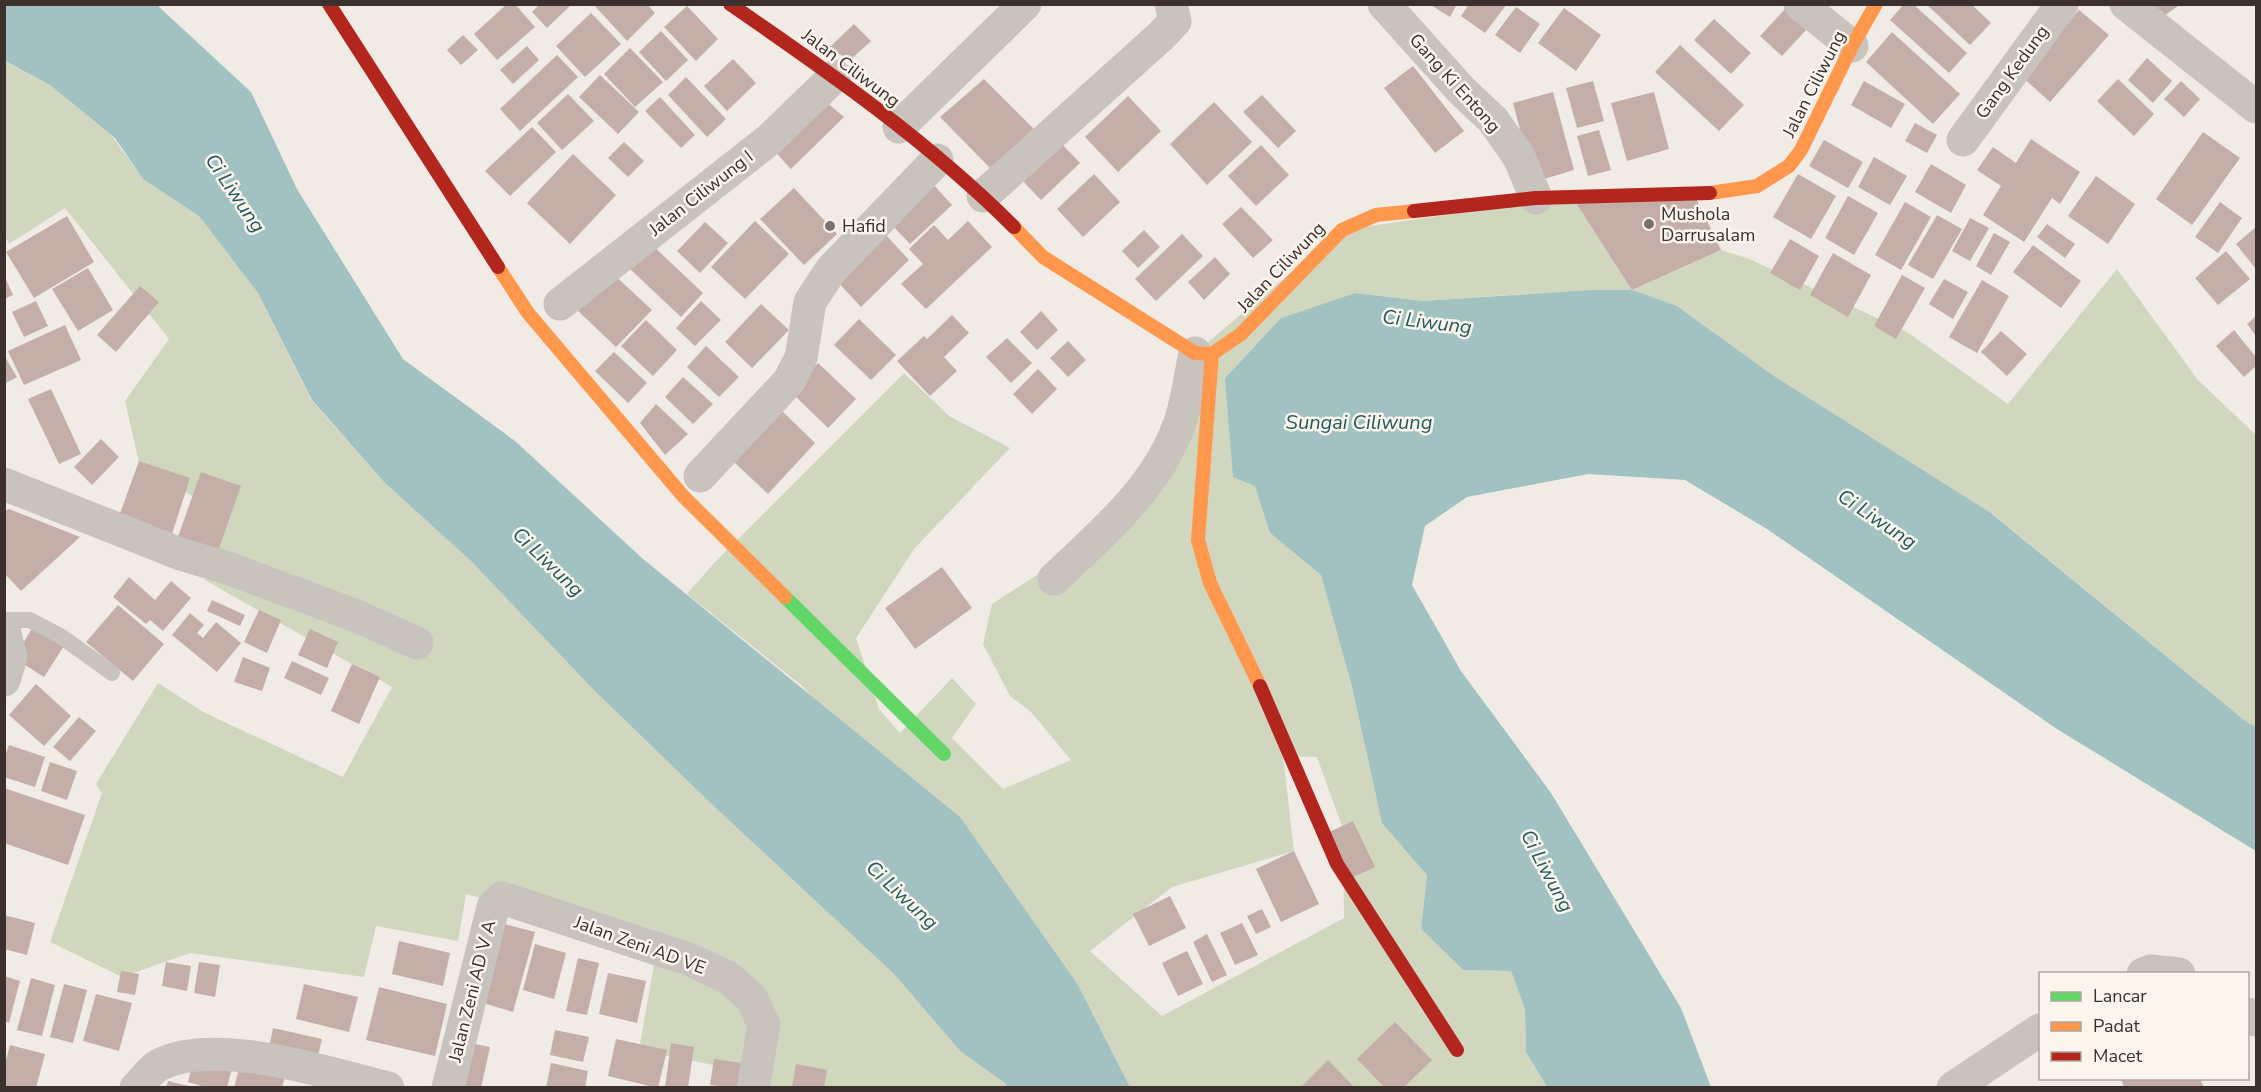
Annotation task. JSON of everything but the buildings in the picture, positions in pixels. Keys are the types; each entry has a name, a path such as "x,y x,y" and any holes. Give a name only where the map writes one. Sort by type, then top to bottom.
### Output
{"street":[{"path":"329,4 528,313 683,496 944,754"},
{"name":"Jalan Ciliwung","path":"730,4 836,76 983,196 1043,257 1204,353 1241,334 1342,230 1376,214 1536,198 1729,192 1757,186 1789,166 1802,150 1852,46 1876,4"},
{"path":"899,127 1025,4"},
{"path":"983,196 1162,35 1175,21 1171,4"},
{"name":"Gang Ki Entong","path":"1384,4 1462,91 1492,120 1519,157 1536,198"},
{"path":"1800,4 1852,46"},
{"name":"Gang Kedung","path":"1963,140 2062,4"},
{"path":"2126,4 2256,107"},
{"name":"Jalan Ciliwung I","path":"560,304 770,139 836,76"},
{"path":"700,476 789,381 801,358 810,302 831,270 937,160"},
{"path":"1054,579 1132,504 1157,466 1179,426 1204,353"},
{"path":"1204,353 1198,540 1210,583 1256,676 1337,864 1457,1050"},
{"path":"4,484 183,555 225,567 354,615 417,642"},
{"path":"4,630 11,657 4,681"},
{"name":"Jalan Zeni AD V A","path":"448,1088 493,907 502,898"},
{"name":"Jalan Zeni AD VE","path":"502,898 691,960 729,978 752,999 764,1025 753,1088"},
{"path":"1953,1088 2039,1031"},
{"path":"136,1088 159,1065 203,1054 266,1059 388,1088"}],"lane":[{"path":"4,620 30,620 62,637 112,673"}],"green space":[{"path":"4,61 50,85 112,136 143,179 199,216 258,293 312,401 384,482 468,558 719,811 895,975 960,1051 1007,1087 729,1087 728,1068 639,1050 657,948 466,894 458,941 376,926 364,977 190,953 122,977 50,942 102,793 96,784 158,683 205,713 343,777 392,687 205,580 219,513 139,462 125,401 169,339 65,208 9,244 5,236"},
{"path":"1572,197 1632,290 1721,250 1747,258 1907,332 2008,404 2117,269 2198,380 2256,435 2256,726 2248,723 1994,515 1774,376 1677,306 1523,294 1423,301 1355,293 1281,318 1225,378 1270,533 1321,575 1352,687 1377,800 1427,875 1421,929 1463,970 1511,971 1525,1009 1526,1052 1547,1087 1130,1087 1078,985 802,686 687,594 715,562 904,373 949,416 1010,448 914,549 856,638 879,709 900,733 952,678 976,704 952,738 1003,789 1071,760 1031,712 1010,696 983,644 992,604 1048,568 1132,504 1195,353 1342,230","holes":["1283,756 1317,757 1343,829 1344,918 1162,1016 1090,951 1172,887 1294,851"]}],"water":[{"name":"Ci Liwung","path":"4,5 157,5 251,92 297,189 403,359 515,441 643,559 960,817 1078,985 1130,1087 1007,1087 960,1051 895,975 719,811 593,689 471,561 384,482 312,400 258,293 199,216 143,179 115,138 50,85 5,61"},
{"name":"Sungai Ciliwung","path":"1594,290 1632,290 1677,306 1774,376 1991,513 2248,723 2256,726 2256,851 2057,729 1767,529 1685,480 1588,474 1467,497 1425,526 1412,585 1461,671 1551,793 1681,1008 1711,1087 1547,1087 1526,1052 1525,1009 1511,971 1463,970 1421,929 1427,875 1382,823 1352,687 1321,575 1270,533 1255,486 1233,477 1225,378 1281,318 1355,293 1423,301"}],"traffic: fast":[{"path":"785,597 944,754"}],"traffic: slow":[{"path":"1710,193 1757,186 1789,166 1801,150 1852,46 1876,4"},
{"path":"1014,227 1043,257 1195,353 1212,354 1241,334 1342,230 1376,215 1414,211"},
{"path":"498,267 528,313 683,496 785,597"},
{"path":"1212,354 1198,540 1210,583 1260,686"}],"traffic: jam":[{"path":"329,4 498,267"},
{"path":"730,4 841,82 913,137 1014,227"},
{"path":"1414,211 1536,198 1710,193"},
{"path":"1260,686 1337,864 1457,1050"}],"place":[{"name":"Mushola Darrusalam","path":"1649,224"},
{"name":"Hafid","path":"830,226"}]}
